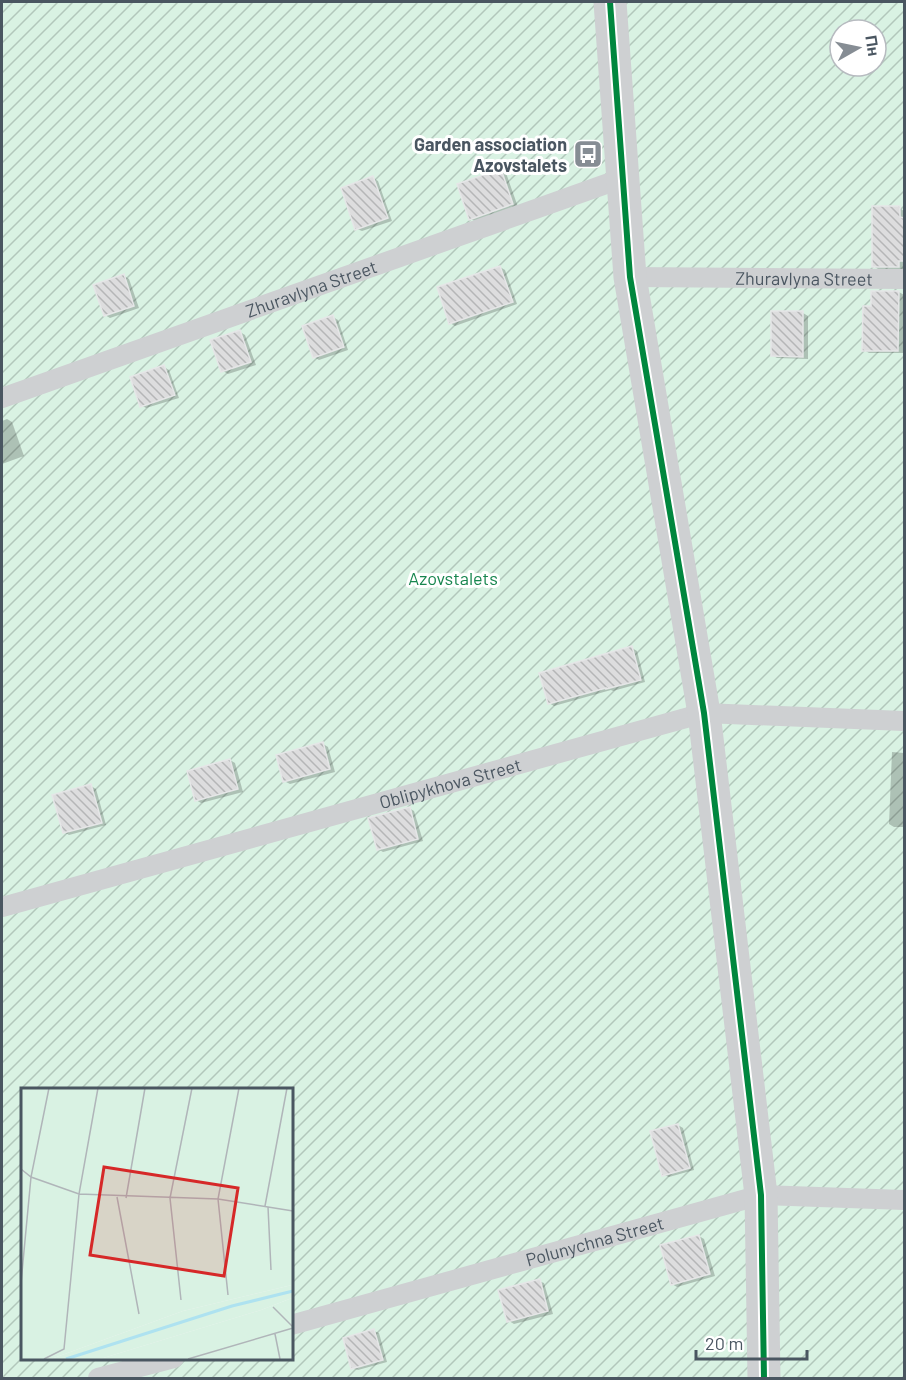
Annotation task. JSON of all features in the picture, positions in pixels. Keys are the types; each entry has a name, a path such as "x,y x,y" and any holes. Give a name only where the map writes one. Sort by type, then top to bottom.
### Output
{"street":[{"path":"610,2 630,277 704,713 761,1195 764,1378"}],"lane":[{"name":"Zhuravlyna Street","path":"2,398 623,178"},
{"name":"Zhuravlyna Street","path":"630,277 904,279"},
{"name":"Oblipykhova Street","path":"2,907 704,713 904,721"},
{"name":"Polunychna Street","path":"292,1325 761,1195 904,1200"},
{"path":"98,1378 170,1359"}],"green space":[{"name":"Azovstalets","path":"2,2 904,2 904,1378 2,1378"}],"building":[{"path":"501,169 513,204 469,220 457,184"},
{"path":"373,176 388,218 355,230 341,188"},
{"path":"872,206 900,206 900,217 904,218 904,261 899,261 899,267 872,267"},
{"path":"500,266 513,302 449,324 437,287"},
{"path":"124,274 134,306 104,316 93,285"},
{"path":"871,291 899,291 898,351 862,351 863,306 871,306"},
{"path":"771,311 803,311 803,357 771,356"},
{"path":"333,315 344,347 313,358 302,326"},
{"path":"240,330 251,362 221,372 210,340"},
{"path":"164,365 175,395 140,407 130,377"},
{"path":"632,646 641,680 548,704 539,673"},
{"path":"323,742 330,769 283,782 276,755"},
{"path":"230,759 238,789 195,801 187,771"},
{"path":"91,784 102,823 63,833 52,795"},
{"path":"410,807 418,839 377,850 368,818"},
{"path":"678,1124 690,1168 662,1176 650,1131"},
{"path":"699,1235 710,1274 671,1285 660,1245"},
{"path":"540,1279 548,1311 507,1322 498,1290"},
{"path":"374,1329 383,1360 351,1369 343,1338"}],"cycle path":[{"path":"610,2 630,277 704,713 761,1195 764,1378"}],"place":[{"name":"Garden association Azovstalets","path":"588,154"}]}
